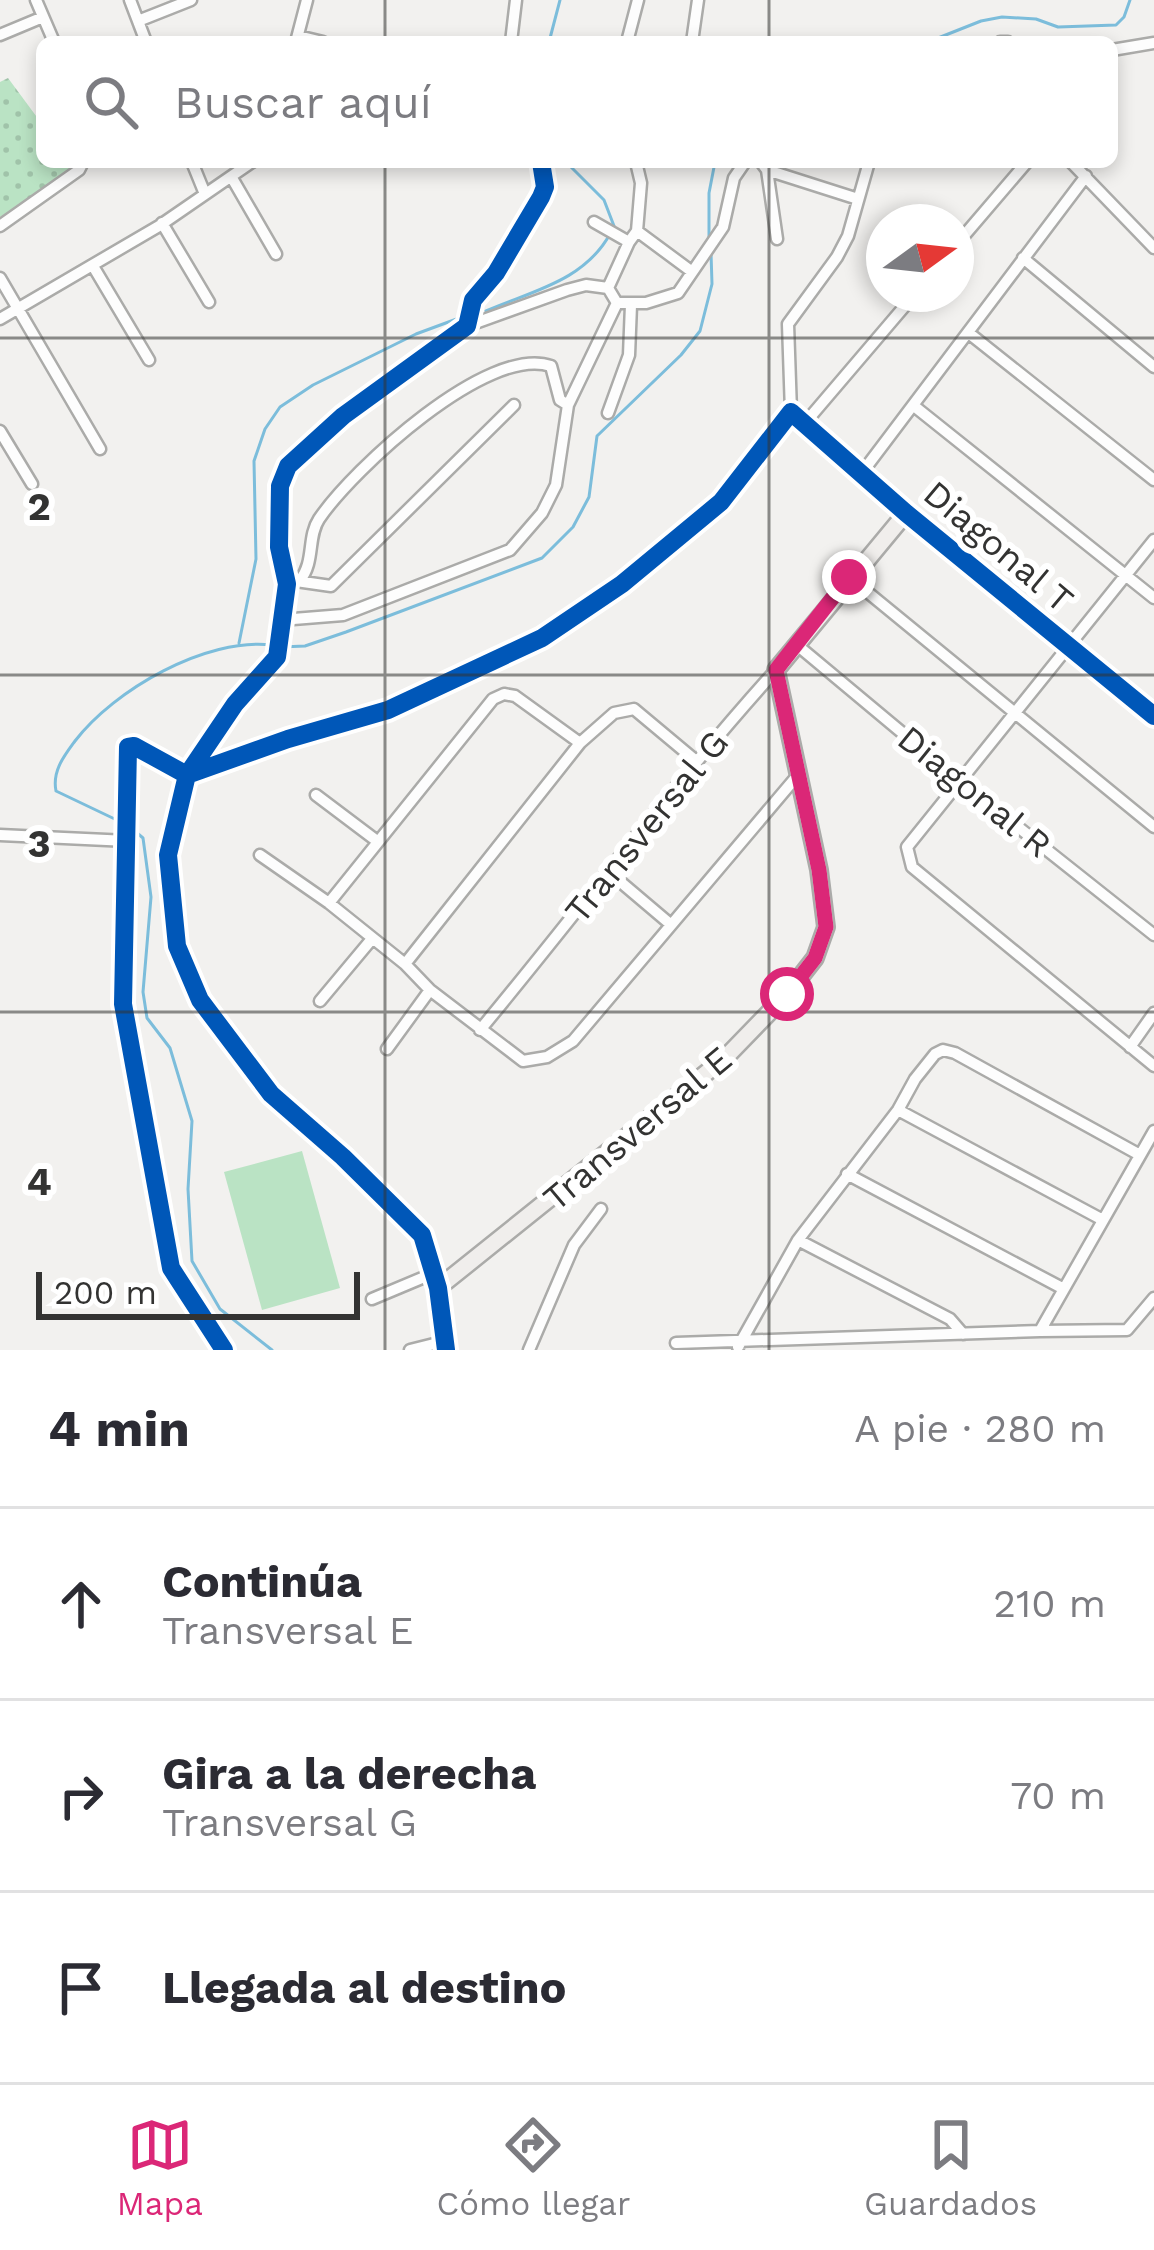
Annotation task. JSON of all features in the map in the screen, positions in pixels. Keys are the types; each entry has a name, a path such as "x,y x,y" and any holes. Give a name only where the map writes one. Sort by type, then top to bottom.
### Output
{"street":[{"path":"36,0 51,36"},
{"path":"130,0 144,36"},
{"path":"138,21 190,0"},
{"path":"298,36 307,0"},
{"path":"512,36 516,0"},
{"path":"628,36 638,0"},
{"path":"693,36 698,0"},
{"path":"0,35 43,17"},
{"path":"1118,49 1154,43"},
{"path":"0,226 80,168"},
{"path":"194,168 205,194"},
{"path":"0,319 162,224 244,168"},
{"path":"467,326 473,300 496,273 541,197 543,168"},
{"path":"608,289 633,237 641,183 637,168"},
{"path":"616,303 631,305 674,296 723,226 734,178 741,168"},
{"path":"764,168 777,239"},
{"path":"770,168 858,199"},
{"path":"224,1350 171,1268 123,1004 128,747 187,775 388,710 542,638 622,584 722,502 791,412 788,324 837,257 867,168"},
{"path":"974,224 1022,168"},
{"path":"1077,168 1154,248"},
{"path":"861,474 1085,176"},
{"path":"232,178 276,254"},
{"path":"594,223 633,237 691,272"},
{"path":"162,224 209,302"},
{"path":"1023,258 1154,367"},
{"path":"93,266 148,360"},
{"path":"0,278 100,449"},
{"path":"294,582 279,547 280,486 288,466 343,416 467,326 586,285 608,289 616,303"},
{"path":"281,620 343,615 510,550 542,513 556,485 568,405 616,303"},
{"path":"608,413 629,355 631,305"},
{"path":"805,423 900,312"},
{"path":"970,334 1154,480"},
{"path":"410,1350 446,1345 436,1280 422,1235 271,1094 200,1000 177,946 169,855 187,775 236,704 277,657 281,620 294,582 306,573 314,525 337,496 412,425 509,365 536,361 551,366 560,400 568,405"},
{"path":"294,582 331,586 514,405"},
{"path":"914,406 1154,598"},
{"name":"Diagonal T","path":"791,412 1154,716"},
{"path":"0,431 32,484"},
{"name":"Transversal G","path":"480,1030 610,874 695,760 906,513"},
{"path":"1154,540 907,847 912,867 1154,1066"},
{"path":"849,577 1154,827"},
{"name":"Diagonal R","path":"797,645 1154,934"},
{"name":"Transversal E","path":"436,1280 727,1057 815,958 826,927 819,870 776,670"},
{"path":"328,903 494,699 515,696 580,742"},
{"path":"405,964 580,742 614,713 634,710 695,760"},
{"path":"260,855 405,964 480,1030 523,1060 548,1057 574,1040 798,775"},
{"path":"316,795 377,841"},
{"path":"0,836 128,835"},
{"path":"610,874 669,923"},
{"path":"320,1001 371,940"},
{"path":"388,1049 430,990"},
{"path":"1130,1047 1154,1013"},
{"path":"738,1347 798,1240 935,1054 955,1053 1140,1155"},
{"path":"898,1110 1103,1220"},
{"path":"1040,1331 1154,1131"},
{"path":"847,1174 1064,1288"},
{"path":"530,1350 574,1245 601,1209"},
{"path":"798,1240 950,1319 963,1334"},
{"path":"372,1299 436,1280"},
{"path":"676,1343 738,1347 1127,1330 1154,1298"}],"green space":[{"path":"8,78 36,116 36,168 75,169 0,217 0,82"},
{"path":"302,1151 340,1288 262,1310 224,1172"}],"waterway":[{"path":"551,36 560,0"},
{"path":"943,36 1002,17 1036,19 1058,27 1116,25 1130,0"},
{"path":"572,168 604,200 614,226"},
{"path":"709,237 714,168"},
{"path":"486,311 571,274 610,234"},
{"path":"281,647 305,646 542,558 573,527 589,497 597,436 700,331 712,284 711,253"},
{"path":"239,643 256,559 254,461 265,429 280,407 313,385 416,334 462,317"},
{"path":"121,822 56,791 57,770 75,741 113,703 163,671 219,649 272,645"},
{"path":"130,827 143,838 151,897 143,992 147,1018 170,1048 192,1121 188,1189 192,1261 220,1309 272,1350"}],"cycle path":[{"path":"446,1350 438,1288 422,1235 271,1094 200,1000 177,946 168,855 187,775 235,704 277,657 287,584 279,547 280,486 288,466 343,416 467,326 473,300 496,273 541,197 545,187 542,168"},
{"path":"224,1350 171,1268 123,1004 128,747 187,775 388,710 542,638 622,584 721,502 791,412 1154,716"}],"route":[{"path":"787,994 815,958 826,927 819,870 776,670 849,577"}]}
